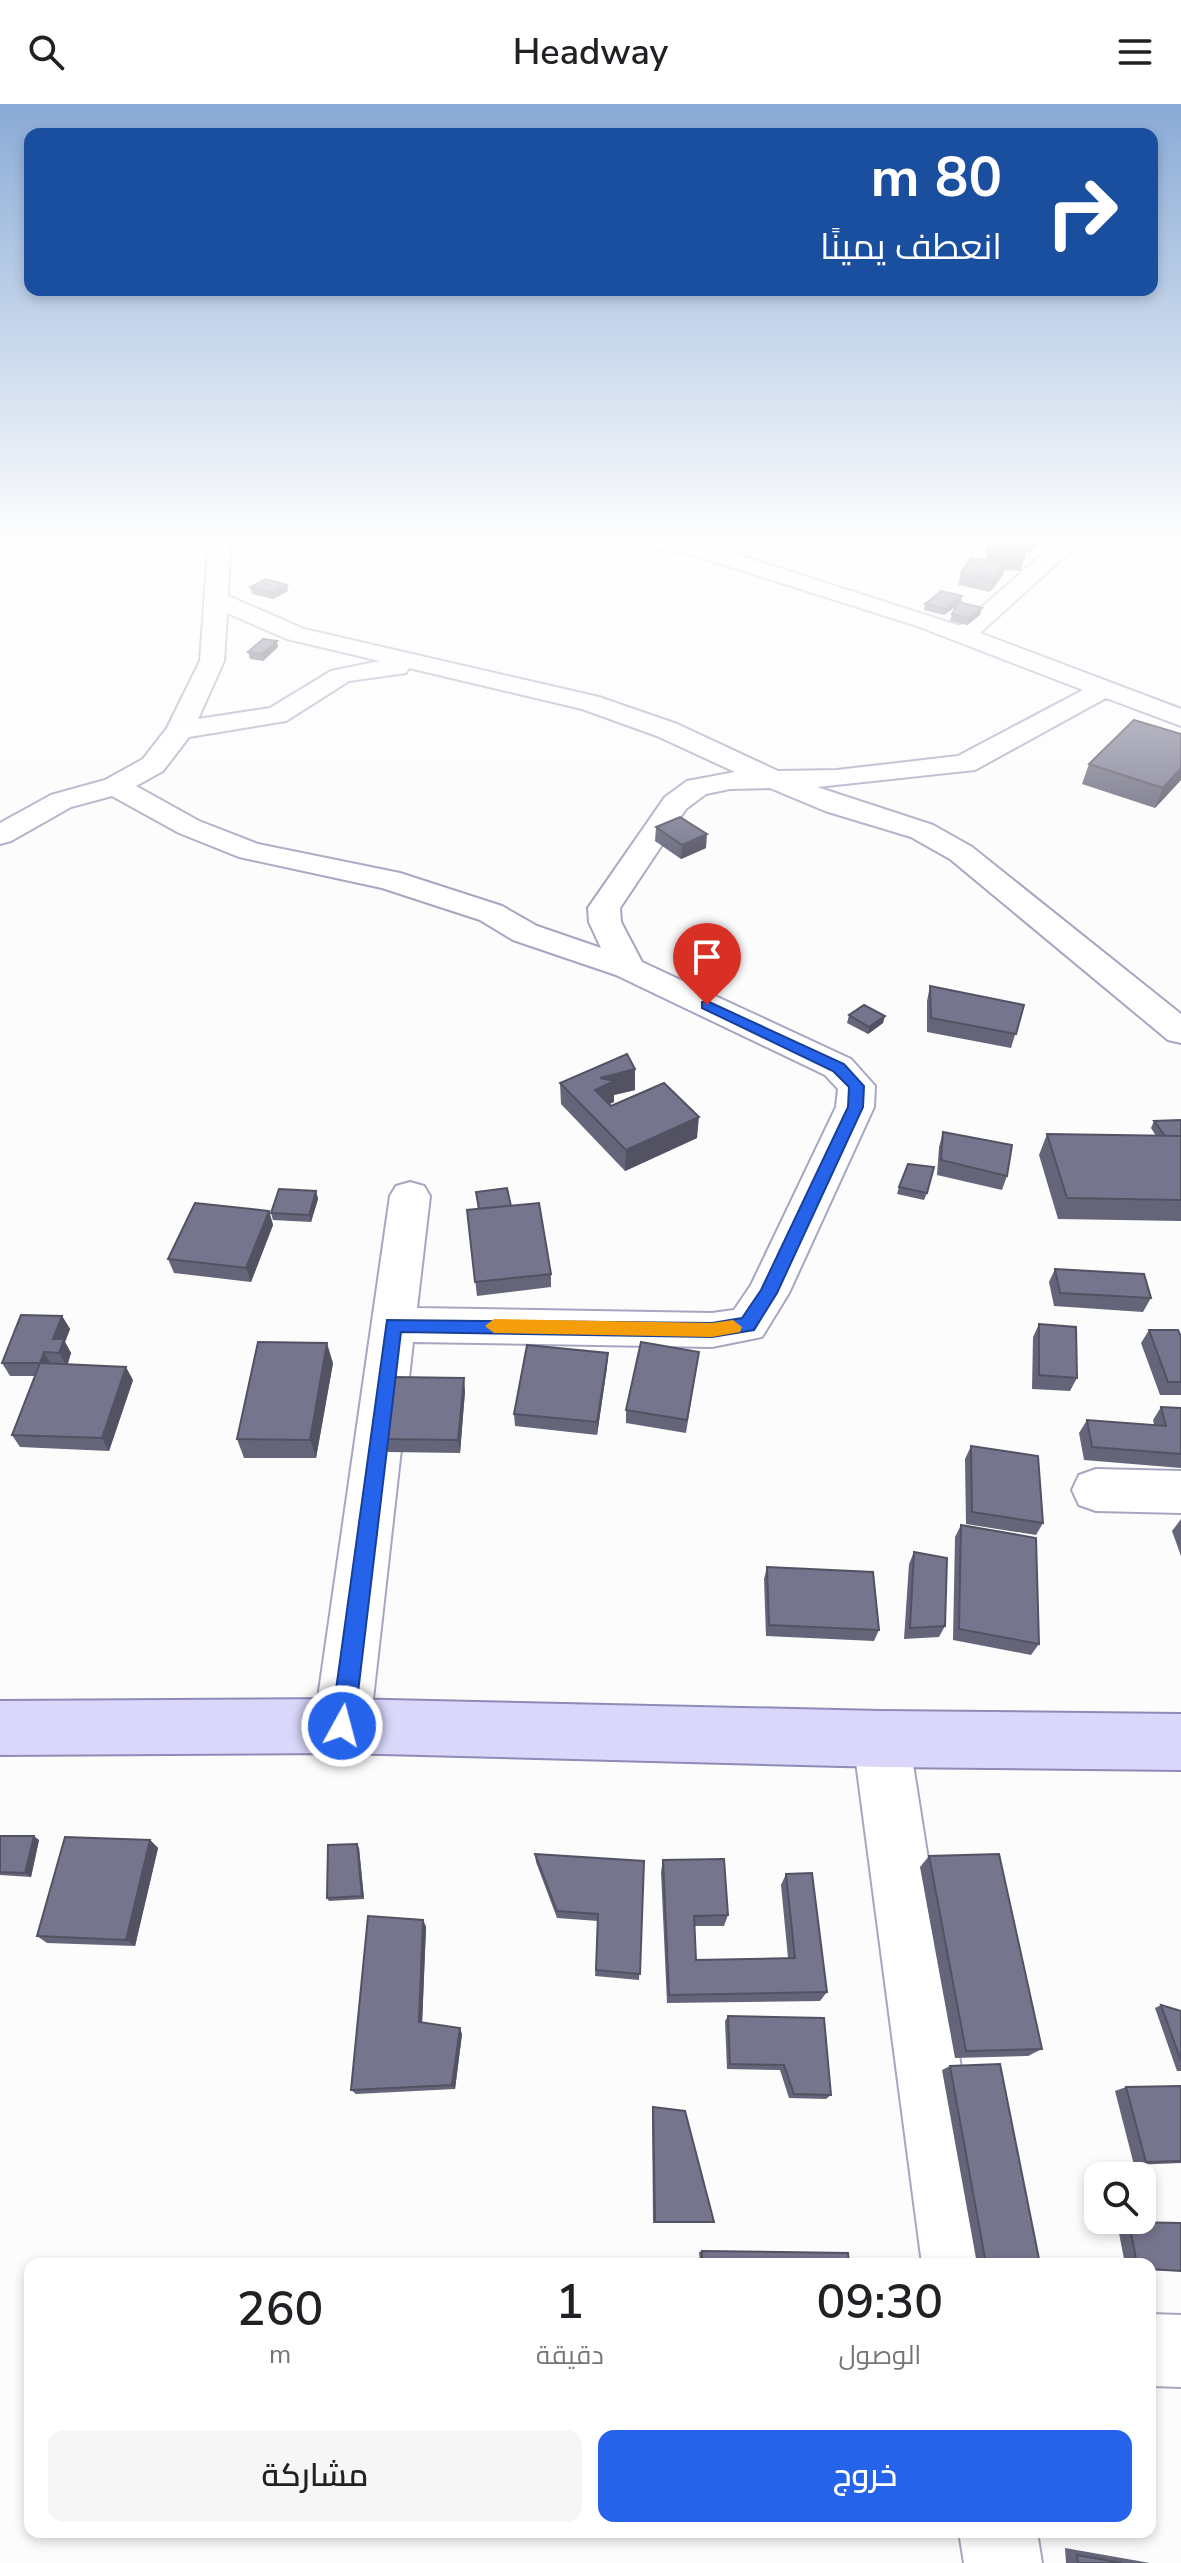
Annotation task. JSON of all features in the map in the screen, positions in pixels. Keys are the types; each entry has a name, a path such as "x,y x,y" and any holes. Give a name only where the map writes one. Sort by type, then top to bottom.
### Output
{"main road":[{"path":"0,1728 342,1726 881,1739 1181,1742"}],"street":[{"path":"0,835 61,801 115,786 153,765 180,730 212,661 213,652"},
{"path":"371,652 590,703 667,730 835,805 922,831 961,853 1181,1032"},
{"path":"1010,652 1181,718"},
{"path":"180,730 277,715 340,676 367,669 435,667"},
{"path":"628,968 605,922 604,908 675,803 697,787 770,778 837,778 965,764 1104,689"},
{"path":"115,786 189,827 250,851 389,880 491,913 525,933 628,968 838,1067 857,1086 855,1107 761,1304 747,1325 712,1330 393,1325"},
{"path":"342,1726 410,1196"},
{"path":"1096,1490 1181,1492"},
{"path":"881,1739 956,2258"},
{"path":"1156,2350 1181,2351"},
{"path":"999,2538 1003,2563"}],"building":[{"path":"1134,720 1181,734 1181,768 1163,788 1089,764"},
{"path":"680,817 707,834 682,845 656,827"},
{"path":"930,986 1024,1005 1016,1034 931,1018"},
{"path":"864,1005 885,1016 869,1027 849,1015"},
{"path":"627,1054 635,1069 600,1078 614,1081 595,1090 611,1106 664,1083 699,1117 626,1150 560,1083"},
{"path":"1181,1120 1181,1136 1165,1136 1154,1121"},
{"path":"943,1132 1012,1145 1007,1176 941,1160"},
{"path":"1047,1134 1181,1136 1181,1200 1067,1198"},
{"path":"908,1164 934,1167 927,1193 899,1187"},
{"path":"507,1188 511,1206 479,1209 476,1192"},
{"path":"279,1189 316,1191 309,1215 271,1213"},
{"path":"195,1203 269,1211 246,1268 168,1259"},
{"path":"539,1203 551,1274 475,1282 467,1210"},
{"path":"1055,1269 1144,1274 1151,1298 1060,1293"},
{"path":"21,1315 62,1316 53,1339 64,1339 59,1353 44,1352 40,1363 2,1363"},
{"path":"1039,1324 1076,1327 1077,1378 1039,1375"},
{"path":"1149,1330 1178,1330 1181,1337 1181,1382 1168,1382"},
{"path":"258,1342 327,1343 310,1440 237,1439"},
{"path":"641,1342 699,1352 687,1420 626,1410"},
{"path":"527,1345 608,1353 597,1422 514,1414"},
{"path":"40,1363 126,1367 102,1438 12,1435"},
{"path":"394,1377 464,1378 458,1440 385,1439"},
{"path":"1161,1407 1181,1408 1181,1454 1092,1447 1087,1420 1166,1426"},
{"path":"971,1446 1038,1456 1043,1523 972,1512"},
{"path":"961,1525 1036,1538 1039,1644 959,1629"},
{"path":"914,1552 947,1558 945,1626 910,1628"},
{"path":"767,1567 873,1572 879,1630 769,1625"},
{"path":"0,1836 34,1836 25,1873 0,1872"},
{"path":"65,1837 150,1840 126,1940 37,1936"},
{"path":"357,1844 362,1896 327,1898 328,1845"},
{"path":"535,1854 644,1861 640,1974 596,1970 598,1914 557,1911"},
{"path":"999,1854 1042,2049 966,2051 929,1856"},
{"path":"724,1859 728,1915 694,1916 696,1960 795,1958 786,1874 812,1873 827,1992 669,1995 663,1860"},
{"path":"368,1916 423,1920 419,2022 460,2028 452,2085 351,2090"},
{"path":"1161,2005 1181,2011 1181,2061"},
{"path":"728,2016 824,2018 831,2095 794,2094 784,2065 730,2064"},
{"path":"1000,2064 1039,2258 985,2258 950,2066"},
{"path":"1181,2086 1181,2161 1146,2162 1126,2087"},
{"path":"653,2107 685,2111 714,2222 655,2222"},
{"path":"1156,2223 1181,2223 1181,2271 1156,2269 1156,2258 1136,2258 1131,2234 1156,2234"},
{"path":"702,2251 848,2253 848,2258 702,2258"},
{"path":"1077,2555 1122,2563 1078,2563"}],"slow traffic":[{"path":"494,1326 712,1330 733,1327"}],"route":[{"path":"342,1726 393,1325 712,1330 747,1325 768,1293 855,1107 857,1086 838,1067 707,1005"}]}
